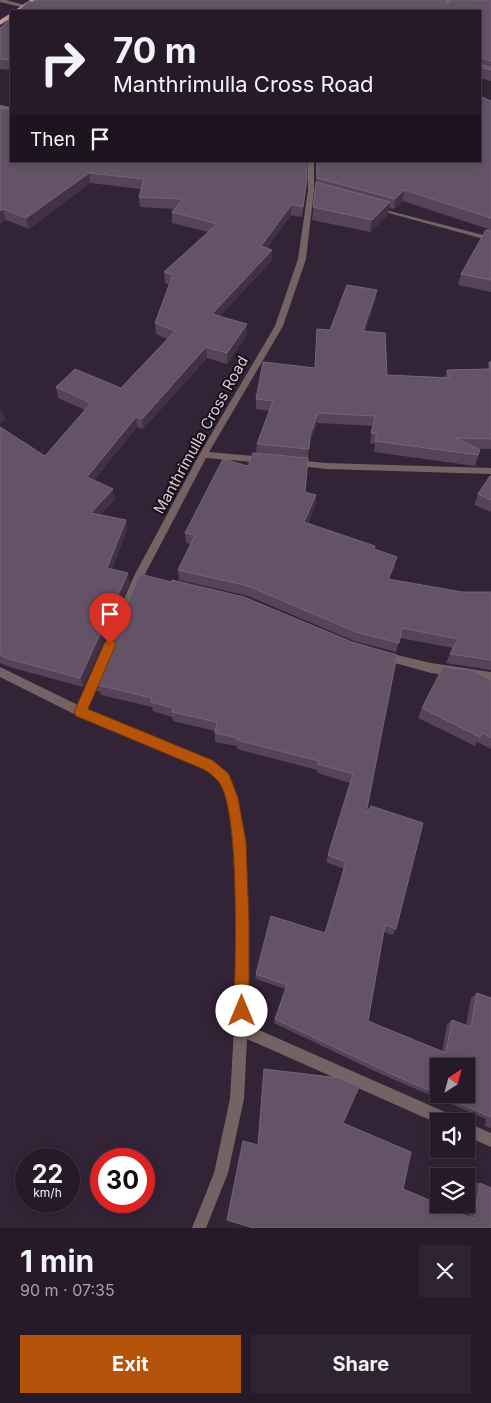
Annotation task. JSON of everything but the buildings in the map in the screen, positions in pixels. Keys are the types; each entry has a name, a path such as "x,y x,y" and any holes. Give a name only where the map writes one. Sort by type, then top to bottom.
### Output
{"main road":[{"path":"19,10 34,0"}],"street":[{"path":"0,0 25,6"},
{"name":"Manthrimulla Cross Road","path":"108,649 203,455 279,326 302,259 311,190 311,162"},
{"path":"311,190 321,192"},
{"path":"368,206 491,239"},
{"path":"203,455 269,461"},
{"path":"288,462 326,466 491,471"},
{"path":"378,654 431,668 491,677"},
{"path":"80,712 104,658"},
{"path":"0,672 80,712 208,765 224,777 232,798 240,842 242,922 242,1029 237,1099 221,1174 199,1228"},
{"path":"242,1029 431,1113"},
{"path":"475,1133 491,1140"}],"route":[{"path":"110,644 80,712 208,765 224,777 232,798 240,842 242,1011"}]}
